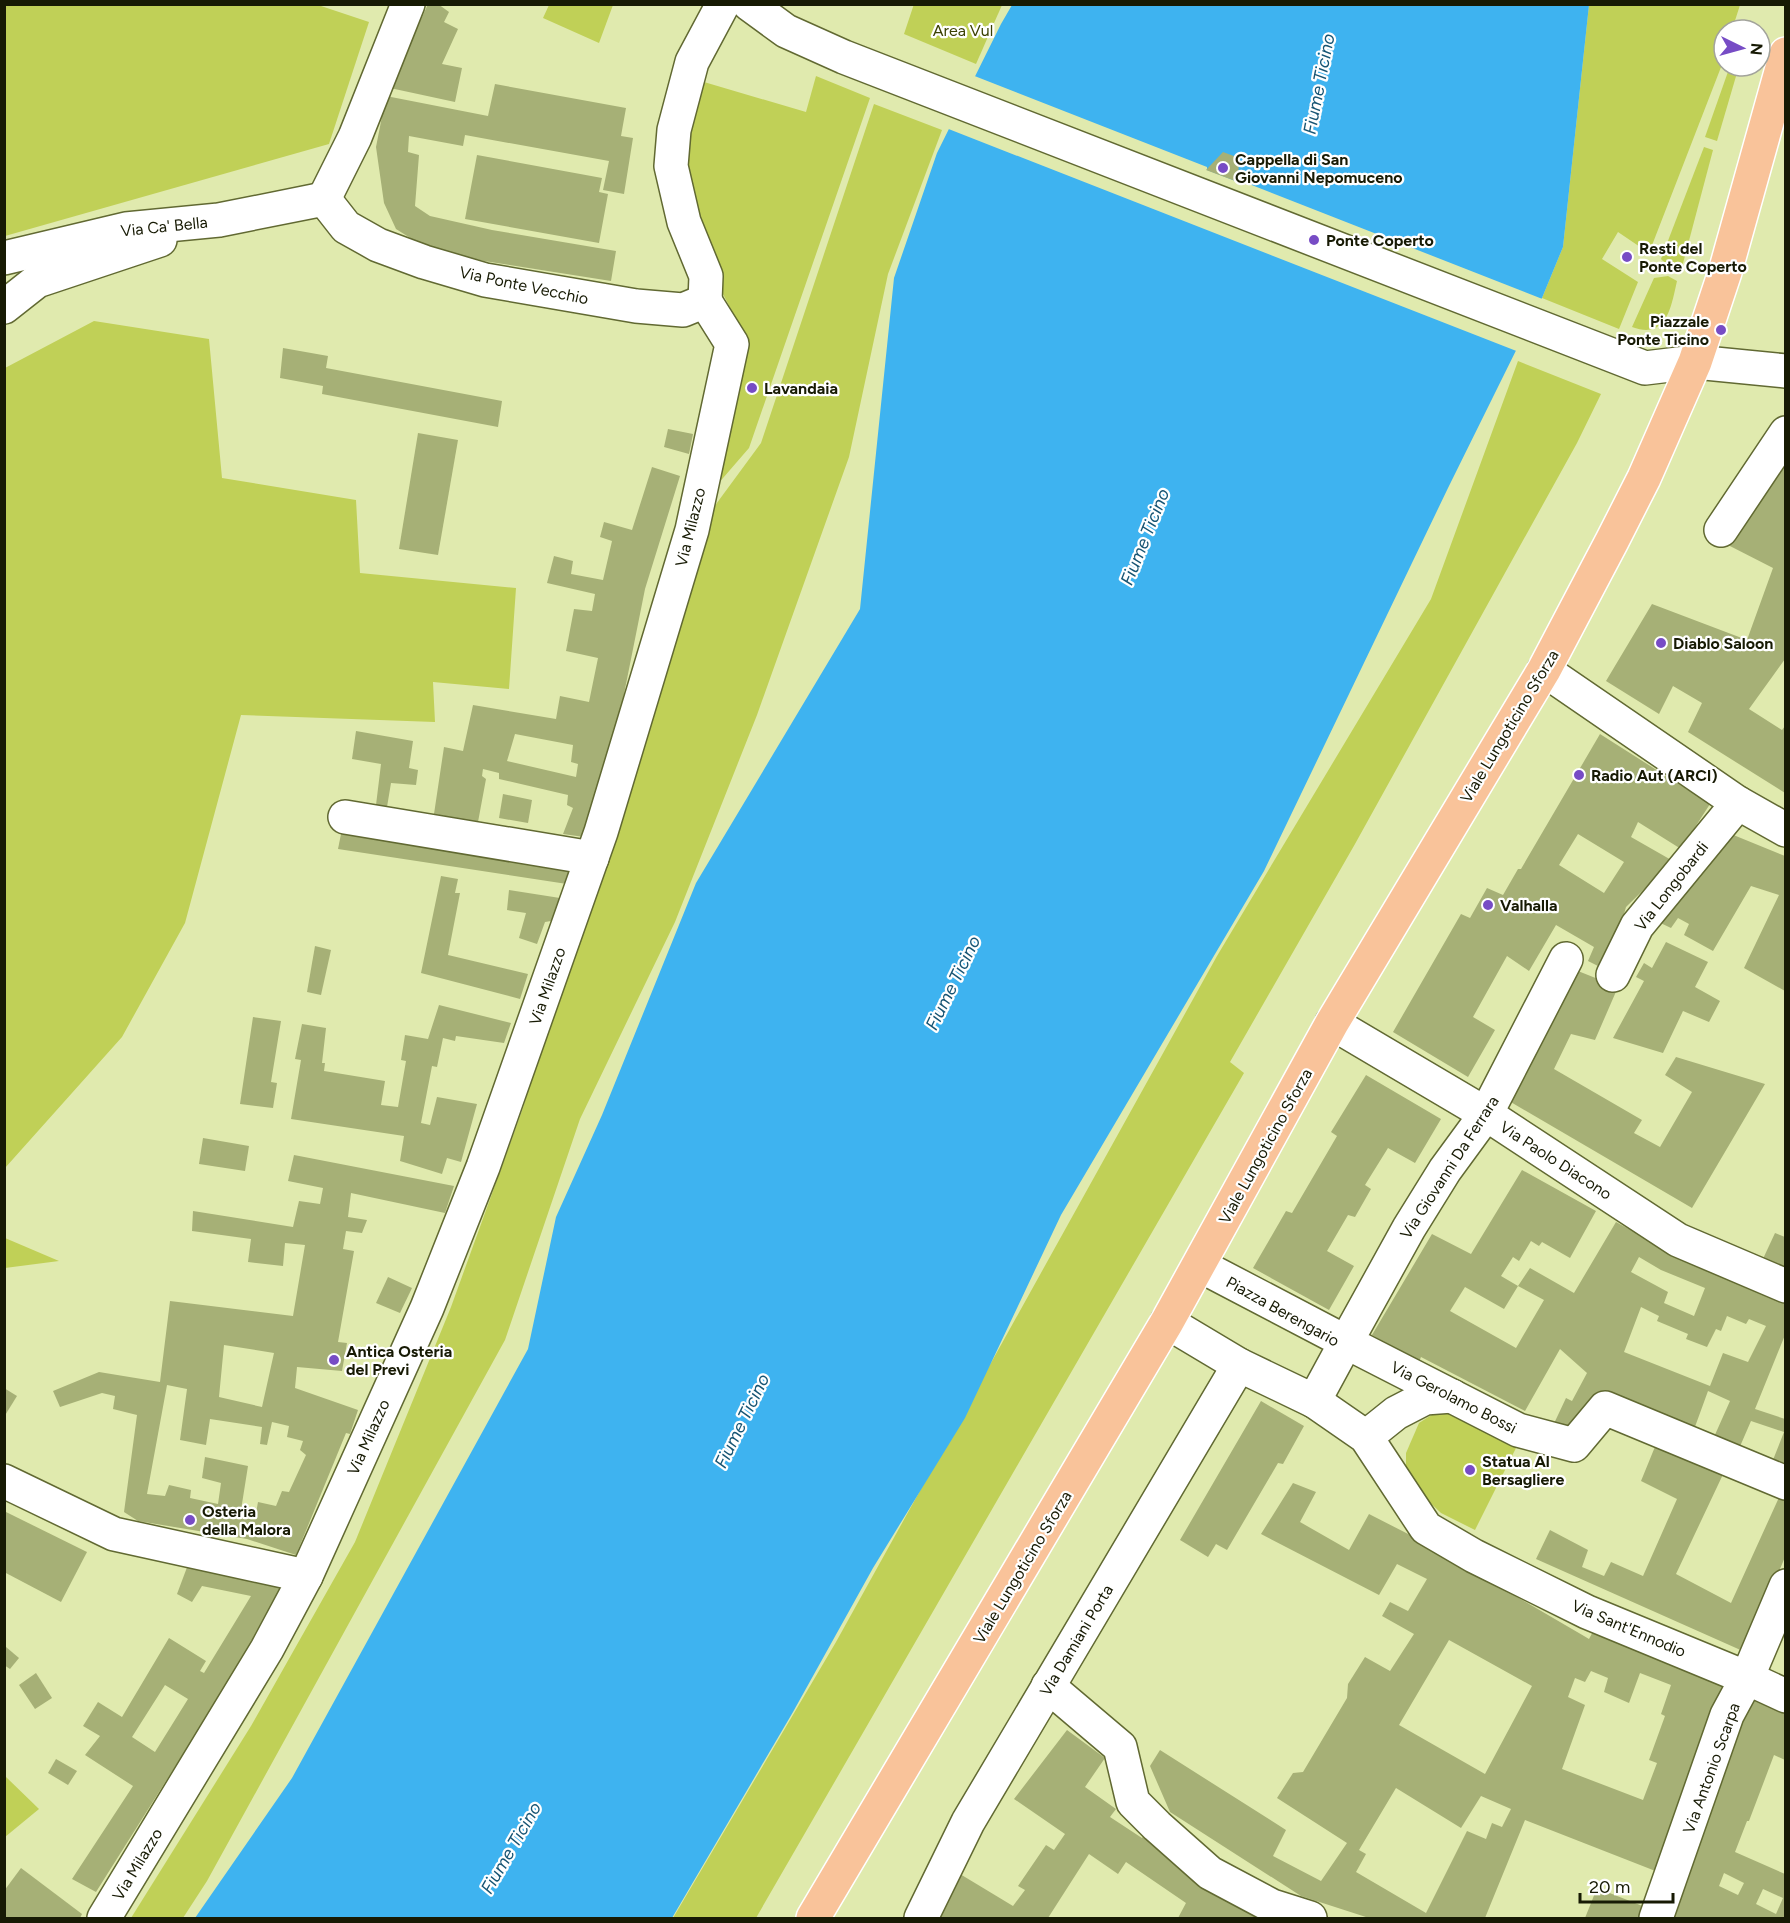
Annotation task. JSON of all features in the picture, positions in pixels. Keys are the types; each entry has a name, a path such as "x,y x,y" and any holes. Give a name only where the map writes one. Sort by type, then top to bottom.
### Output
{"main road":[{"name":"Viale Lungoticino Sforza","path":"813,1918 1167,1322 1332,1023 1544,670 1644,478 1695,362 1725,272 1785,54"}],"street":[{"path":"324,199 355,137 408,4"},
{"path":"705,301 706,276 684,222 671,166 674,130 692,62 723,4"},
{"path":"749,4 786,32 819,47 1645,368 1695,362 1785,371"},
{"path":"786,8 819,47"},
{"name":"Via Ca' Bella","path":"4,258 126,229 219,220 324,199"},
{"name":"Via Ponte Vecchio","path":"324,199 346,227 378,245 424,262 485,280 636,306 683,310 705,301"},
{"path":"4,307 38,281 219,220"},
{"name":"Via Milazzo","path":"104,1918 267,1649 306,1576 427,1308 483,1167 592,858 692,530 732,344 705,301"},
{"path":"1721,530 1785,433"},
{"path":"1544,670 1738,803 1781,820"},
{"name":"Via Longobardi","path":"1613,975 1637,926 1738,803"},
{"path":"345,817 592,858"},
{"name":"Via Giovanni Da Ferrara","path":"1346,1342 1415,1218 1445,1170 1486,1114 1566,959"},
{"name":"Via Paolo Diacono","path":"1332,1023 1486,1114 1678,1240 1785,1286"},
{"name":"Piazza Berengario","path":"1199,1265 1346,1342 1314,1401"},
{"path":"1167,1322 1239,1365 1314,1401 1366,1437 1396,1413 1425,1398 1452,1396"},
{"name":"Via Gerolamo Bossi","path":"1346,1342 1518,1430 1574,1445 1605,1408 1785,1482"},
{"name":"Via Damiani Porta","path":"921,1918 968,1822 1239,1365"},
{"name":"Via Sant'Ennodio","path":"1366,1437 1425,1528 1473,1556 1587,1612 1785,1696"},
{"path":"4,1481 114,1534 306,1576"},
{"name":"Via Antonio Scarpa","path":"1656,1918 1727,1715 1747,1678 1785,1586"},
{"path":"1048,1686 1120,1747 1133,1802 1210,1873 1272,1906 1310,1918"}],"green space":[{"path":"549,4 613,5 599,43 543,18"},
{"name":"Area Vul","path":"914,4 1002,5 976,64 904,34"},
{"path":"5,5 318,5 369,22 329,144 5,236"},
{"path":"1589,5 1740,5 1736,18 1712,18 1712,78 1717,78 1649,253 1618,232 1602,259 1638,282 1619,329 1542,298 1563,247"},
{"path":"816,76 870,98 749,448 704,500 737,321 710,269 677,165 685,113 704,82 806,112"},
{"path":"1726,78 1735,78 1717,141 1705,137"},
{"path":"874,104 942,130 888,274 849,457 757,715 675,922 580,1119 505,1340 207,1881 183,1918 131,1918 251,1726 355,1542 451,1307 523,1108 588,895 711,511 761,443"},
{"path":"1704,147 1713,150 1681,271 1671,269 1661,259"},
{"path":"1668,276 1677,281 1665,319 1653,329 1644,330 1632,327 1654,278"},
{"path":"94,321 209,339 222,478 356,500 360,573 516,588 509,689 433,682 435,722 241,715 185,923 122,1037 5,1168 5,368"},
{"path":"1518,361 1601,394 1577,443 1355,844 1230,1062 1244,1073 756,1918 673,1918 836,1642 1217,956 1431,599"},
{"path":"5,1238 59,1261 5,1268"},
{"path":"1449,1410 1519,1442 1475,1530 1441,1513 1421,1494 1406,1470 1406,1453 1419,1423 1433,1414"},
{"path":"5,1776 39,1809 4,1837"}],"water":[{"name":"Fiume Ticino","path":"1012,5 1589,5 1563,247 1542,298 1264,871 1061,1215 965,1418 873,1568 793,1712 672,1918 195,1918 292,1778 528,1349 556,1217 602,1115 696,883 860,609 894,278 937,153"}],"pier":[{"name":"Ponte Coperto","path":"972,75 1207,167 1207,170 1238,182 1239,180 1545,300 1519,352 946,128"}],"building":[{"path":"428,4 438,4 449,12 444,22 458,29 442,64 462,68 455,102 390,88"},
{"path":"495,84 626,108 621,136 633,138 624,194 603,190 609,161 465,135 463,146 409,136 408,152 419,155 415,206 430,216 492,230 616,251 611,281 484,261 423,246 396,229 384,203 376,147 386,96 488,116"},
{"name":"Cappella di San Giovanni Nepomuceno","path":"1223,152 1239,158 1238,182 1206,170"},
{"path":"477,155 602,178 599,192 608,194 599,243 465,219"},
{"path":"283,348 328,356 326,368 502,401 498,427 322,394 323,386 280,378"},
{"path":"668,429 693,434 689,454 664,447"},
{"path":"418,433 458,440 438,555 399,549"},
{"path":"1785,448 1785,659 1749,709 1782,730 1785,726 1785,793 1688,732 1702,703 1673,686 1659,714 1606,681 1652,604 1747,640 1773,568 1726,544"},
{"path":"652,467 680,476 645,589 606,784 584,837 563,834 573,808 567,805 568,795 499,779 499,773 483,769 482,776 486,779 478,822 434,814 444,747 463,751 473,705 556,719 560,696 589,702 598,658 566,651 574,609 592,611 595,594 547,583 554,556 573,561 571,574 603,580 612,541 600,537 604,522 632,530","holes":["515,734 573,745 571,762 578,764 576,777 507,761"]},
{"path":"356,731 413,741 409,768 418,770 416,785 391,783 387,807 376,805 381,764 352,759"},
{"path":"1600,734 1710,804 1681,849 1638,822 1631,837 1673,861 1626,907 1619,932 1600,967 1588,961 1594,947 1556,925 1529,971 1507,956 1473,1017 1495,1030 1468,1077 1393,1032 1461,914 1470,918 1487,888 1503,895 1518,869 1521,869","holes":["1578,834 1624,862 1604,893 1559,865"]},
{"path":"503,794 532,800 528,823 499,818"},
{"path":"343,824 570,858 567,884 338,849"},
{"path":"1731,834 1785,856 1785,991 1744,968 1779,895 1751,886 1713,951 1684,935 1689,924 1678,918 1671,928 1650,918"},
{"path":"441,876 458,879 455,893 460,893 448,955 528,974 520,999 421,973"},
{"path":"509,890 560,898 551,921 545,922 537,944 519,938 526,913 507,910"},
{"path":"1666,942 1708,962 1695,987 1720,1001 1709,1022 1683,1011 1663,1053 1613,1038 1644,981 1636,977 1644,963 1652,968"},
{"path":"315,946 331,950 321,995 307,992"},
{"path":"1578,971 1618,987 1595,1040 1571,1034 1554,1069 1642,1120 1634,1133 1660,1147 1692,1092 1665,1075 1676,1057 1765,1084 1692,1208 1509,1101 1550,1028 1546,1027"},
{"path":"439,1005 511,1023 504,1043 456,1036 455,1041 443,1038 437,1067 432,1066 421,1123 430,1125 437,1097 477,1104 461,1162 447,1158 442,1174 400,1161 404,1136 291,1119 301,1060 295,1059 302,1024 326,1028 322,1063 325,1063 324,1071 385,1081 381,1105 398,1107 406,1061 401,1060 405,1035 428,1039"},
{"path":"253,1017 281,1021 271,1082 277,1083 273,1108 240,1104"},
{"path":"1366,1075 1441,1119 1415,1163 1388,1148 1365,1185 1371,1189 1355,1217 1348,1215 1327,1251 1354,1266 1329,1310 1253,1268 1286,1211 1292,1213 1337,1136 1331,1132"},
{"path":"203,1138 249,1146 245,1171 199,1164"},
{"path":"294,1155 454,1186 445,1213 351,1193 348,1217 367,1220 362,1233 346,1231 343,1249 354,1251 338,1342 347,1343 342,1371 297,1367 295,1388 358,1410 350,1434 346,1433 296,1555 247,1539 138,1521 124,1512 137,1415 113,1409 115,1396 102,1393 60,1407 53,1391 99,1372 160,1382 170,1301 293,1316 305,1245 285,1243 283,1266 248,1262 251,1239 192,1231 193,1211 293,1227 299,1201 320,1204 323,1188 288,1181","holes":["224,1345 274,1353 262,1407 219,1397","167,1385 187,1389 180,1440 206,1445 210,1419 262,1427 260,1444 267,1445 272,1422 289,1426 287,1437 303,1441 300,1450 306,1455 289,1492 282,1491 276,1506 258,1502 256,1513 241,1510 248,1466 205,1457 202,1478 221,1483 218,1504 190,1498 191,1490 169,1485 165,1496 147,1494"]},
{"path":"1522,1170 1596,1211 1570,1258 1542,1242 1539,1246 1531,1241 1519,1261 1513,1257 1501,1276 1518,1286 1530,1268 1574,1293 1616,1222 1638,1234 1640,1229 1785,1299 1785,1335 1755,1409 1785,1419 1785,1477 1769,1470 1784,1432 1751,1421 1738,1451 1714,1437 1730,1401 1708,1391 1692,1435 1600,1398 1568,1441 1550,1432 1566,1398 1572,1401 1587,1373 1560,1349 1525,1411 1421,1357 1419,1362 1372,1335 1432,1234 1471,1254","holes":["1639,1257 1661,1270 1705,1288 1694,1316 1664,1303 1668,1292 1631,1272","1518,1286 1544,1300 1516,1348 1450,1311 1465,1287 1504,1309","1641,1307 1659,1316 1657,1321 1688,1334 1686,1339 1707,1347 1716,1329 1721,1331 1727,1316 1746,1324 1749,1319 1766,1326 1748,1362 1723,1353 1710,1386 1624,1352"]},
{"path":"1775,1233 1785,1237 1785,1273 1762,1261"},
{"path":"388,1277 412,1288 400,1313 376,1303"},
{"path":"4,1388 17,1396 4,1417"},
{"path":"1261,1401 1304,1426 1283,1464 1278,1463 1227,1550 1216,1544 1208,1557 1180,1540"},
{"path":"1661,1432 1726,1468 1676,1574 1731,1603 1781,1493 1785,1494 1785,1557 1745,1652 1536,1559 1550,1530 1588,1550 1582,1567 1604,1576 1611,1562 1643,1576 1677,1499 1641,1481"},
{"path":"1293,1483 1316,1492 1300,1522 1349,1550 1369,1514 1414,1537 1589,1639 1597,1624 1728,1681 1658,1872 1525,1820 1485,1918 1369,1918 1301,1896 1170,1812 1150,1766 1160,1750 1286,1830 1273,1856 1321,1881 1347,1843 1277,1798 1293,1773 1303,1772 1347,1698 1348,1684 1365,1657 1390,1671 1414,1634 1382,1616 1390,1602 1408,1611 1427,1579 1397,1564 1379,1595 1261,1534","holes":["1449,1640 1532,1686 1485,1774 1399,1725","1591,1671 1608,1678 1604,1692 1629,1703 1640,1673 1671,1685 1661,1714 1665,1716 1649,1760 1657,1763 1643,1800 1562,1769 1585,1705 1568,1697 1575,1678 1585,1682","1396,1788 1461,1828 1481,1796 1511,1809 1502,1827 1492,1823 1486,1839 1467,1831 1426,1913 1356,1872 1366,1854 1359,1850"]},
{"path":"4,1511 87,1552 61,1602 4,1572"},
{"path":"189,1562 282,1587 229,1681 96,1892 72,1879 133,1786 85,1755 100,1736 83,1726 98,1702 122,1717 169,1638 206,1661 200,1671 204,1673 251,1596 202,1586 192,1602 177,1594","holes":["165,1685 188,1699 155,1752 132,1737"]},
{"path":"6,1647 19,1658 10,1669 4,1665"},
{"path":"36,1673 52,1698 35,1709 19,1685"},
{"path":"1753,1689 1785,1704 1785,1760 1774,1755 1735,1852 1785,1874 1785,1918 1668,1918","holes":["1724,1873 1744,1883 1738,1895 1719,1886","1763,1889 1783,1898 1776,1914 1756,1904"]},
{"path":"1067,1730 1105,1758 1085,1787 1116,1809 1110,1817 1142,1838 1146,1832 1281,1918 1178,1918 1186,1903 1126,1862 1118,1874 1089,1854 1048,1918 938,1918 960,1874 1013,1906 1025,1890 1018,1886 1046,1845 1054,1850 1065,1834 1014,1799"},
{"path":"56,1759 77,1771 68,1785 48,1773"},
{"path":"21,1868 82,1914 80,1918 4,1918 4,1891"},
{"path":"1597,1888 1645,1907 1640,1918 1585,1918"}],"place":[{"name":"Cappella di San Giovanni Nepomuceno","path":"1223,168"},
{"name":"Ponte Coperto","path":"1314,240"},
{"name":"Resti del Ponte Coperto","path":"1627,257"},
{"name":"Piazzale Ponte Ticino","path":"1721,330"},
{"name":"Lavandaia","path":"752,388"},
{"name":"Diablo Saloon","path":"1661,643"},
{"name":"Radio Aut (ARCI)","path":"1579,775"},
{"name":"Valhalla","path":"1488,905"},
{"name":"Antica Osteria del Previ","path":"334,1360"},
{"name":"Statua Al Bersagliere","path":"1470,1470"},
{"name":"Osteria della Malora","path":"190,1520"}]}
